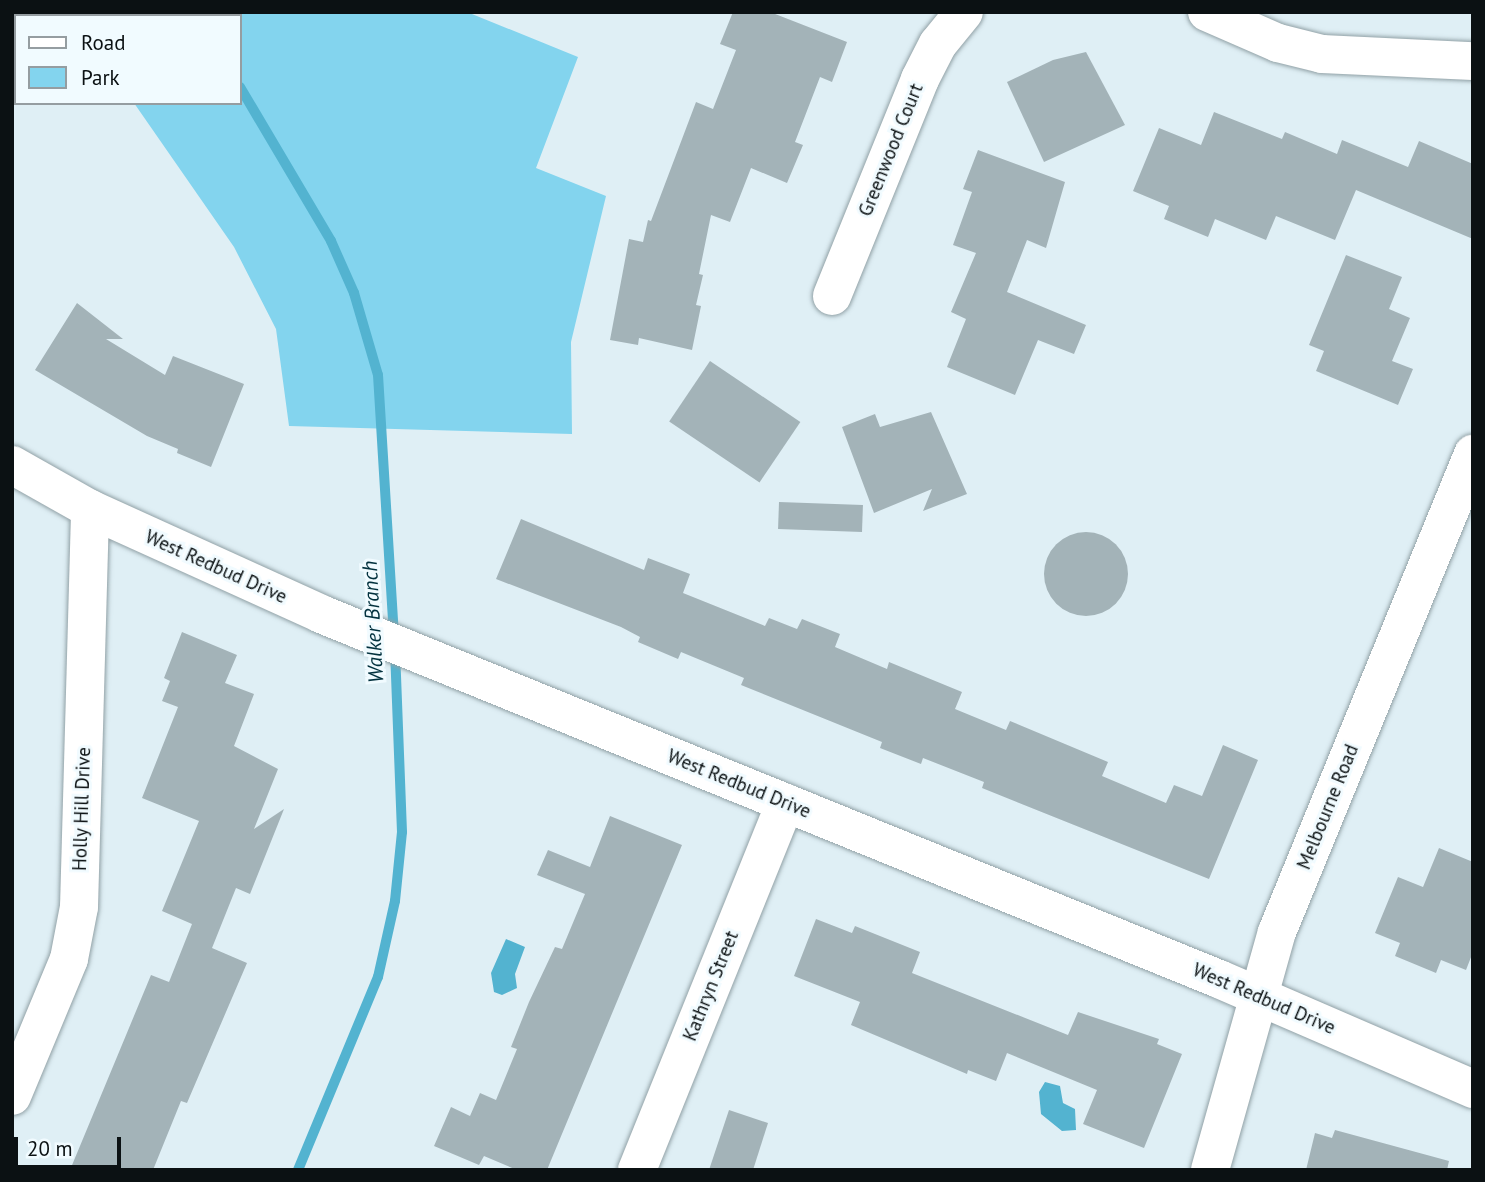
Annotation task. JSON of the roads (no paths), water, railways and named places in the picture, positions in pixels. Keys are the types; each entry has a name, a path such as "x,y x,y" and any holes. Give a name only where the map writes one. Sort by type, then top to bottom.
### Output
{"street":[{"name":"Greenwood Court","path":"832,296 920,79 938,44 964,12"},
{"path":"1207,12 1278,43 1322,54 1473,61"},
{"name":"Melbourne Road","path":"1210,1170 1277,932 1473,454"},
{"name":"West Redbud Drive","path":"12,465 90,509 321,614 474,679 1259,996 1473,1089"},
{"name":"Holly Hill Drive","path":"12,1096 20,1052 69,959 79,907 90,509"},
{"name":"Kathryn Street","path":"637,1170 785,803"}],"waterway":[{"name":"Walker Branch","path":"242,90 331,241 354,293 378,375 394,635"},
{"name":"Walker Branch","path":"298,1170 378,977 395,901 402,832 395,652"}]}
